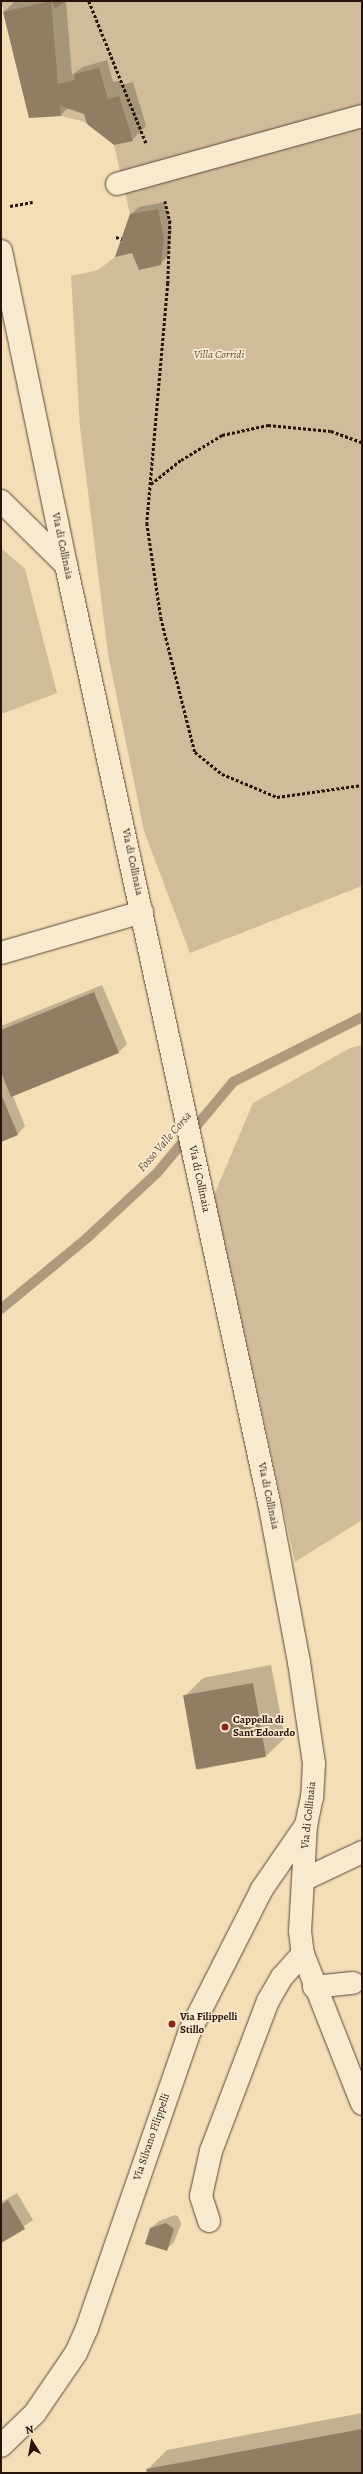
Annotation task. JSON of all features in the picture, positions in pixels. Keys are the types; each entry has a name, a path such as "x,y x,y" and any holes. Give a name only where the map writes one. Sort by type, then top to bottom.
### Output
{"street":[{"path":"117,184 362,116"},
{"name":"Via di Collinaia","path":"1,251 66,565 269,1502 299,1662 314,1763 312,1797 306,1825 305,1879 300,1931 303,1954 314,1987 362,2104"},
{"path":"1,501 66,565"},
{"path":"1,952 142,912"},
{"name":"Via Silvano Filippelli","path":"1,2446 36,2413 76,2353 87,2328 190,2031 262,1889 306,1825"},
{"path":"305,1879 362,1852"},
{"path":"209,2221 201,2196 211,2151 268,2002 282,1977 303,1954"},
{"path":"314,1987 353,1983"}],"path":[{"path":"89,1 158,173 170,221 168,283 147,523 161,618 195,752 222,774 277,797 362,785"},
{"path":"10,206 33,202"},
{"path":"116,237 122,239"},
{"path":"151,484 181,460 222,435 268,425 331,431 362,442"}],"green space":[{"name":"Villa Corridi","path":"1,1 362,1 362,886 190,953 144,831 108,654 80,427 71,276 98,270 115,257 130,214 114,145 98,130 82,121 61,116 29,118"},
{"path":"1,548 25,569 57,693 1,714"},
{"path":"362,1045 362,1520 295,1562 214,1195 253,1103 350,1048"}],"building":[{"path":"51,1 67,1 55,8"},
{"path":"51,1 58,84 75,80 74,74 99,68 108,99 119,96 133,141 114,145 87,124 84,114 60,106 61,116 29,118 3,12"},
{"path":"158,209 164,238 161,265 139,270 132,253 115,257 130,214"},
{"path":"94,992 119,1053 11,1097 1,1072 1,1030"},
{"path":"1,1094 18,1135 1,1142"},
{"name":"Cappella di Sant'Edoardo","path":"253,1683 266,1757 196,1769 183,1695"},
{"path":"8,2200 25,2229 1,2243 1,2205"},
{"path":"166,2223 174,2229 167,2251 145,2244 150,2228"},
{"path":"362,2429 362,2473 147,2473 146,2469"}],"waterway":[{"name":"Fosso Valle Corsa","path":"1,1309 87,1238 157,1173 233,1082 362,1017"}],"place":[{"name":"Cappella di Sant'Edoardo","path":"225,1727"},
{"name":"Via Filippelli Stillo","path":"172,2024"}]}
